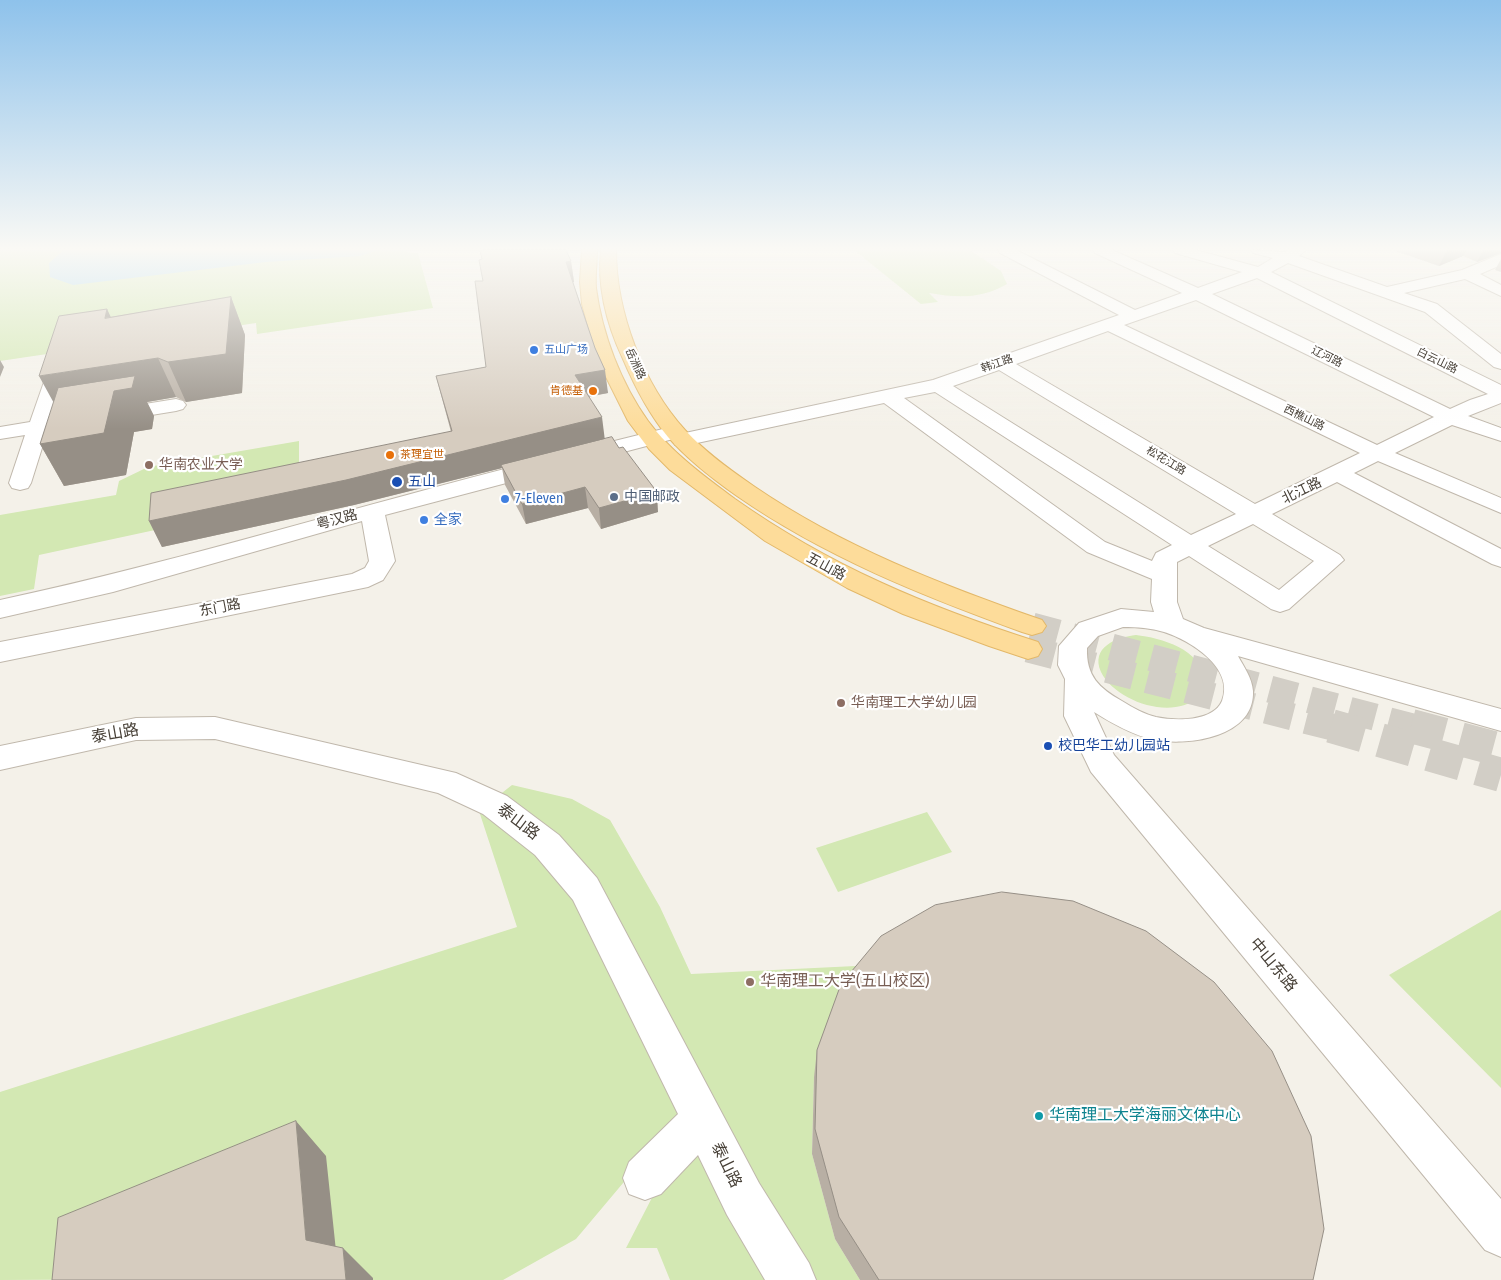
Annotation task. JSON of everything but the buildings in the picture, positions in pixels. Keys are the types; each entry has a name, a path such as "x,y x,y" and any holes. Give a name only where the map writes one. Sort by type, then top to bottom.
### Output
{"main road":[{"name":"岳洲路","path":"593,310 600,339 626,398 651,438"},
{"name":"岳洲路","path":"613,310 642,380 679,436"},
{"name":"五山路","path":"651,438 666,454 709,491 801,554 910,606 966,629 1030,638 934,591 822,540 746,492 679,436"}],"street":[{"path":"1122,310 1134,316"},
{"name":"韩江路","path":"679,436 938,385 1152,310"},
{"name":"辽河路","path":"1230,310 1450,417 1501,435"},
{"name":"白云山路","path":"1334,310 1501,393"},
{"path":"1433,310 1501,363"},
{"name":"西樵山路","path":"1109,325 1377,453 1501,506"},
{"path":"20,483 61,359"},
{"name":"松花江路","path":"1001,363 1331,560 1280,603 1190,546"},
{"path":"938,385 1190,546"},
{"path":"888,396 1096,547 1165,575"},
{"name":"北江路","path":"1183,630 1164,602 1165,558 1477,404 1501,397"},
{"path":"0,433 176,405"},
{"name":"粤汉路","path":"0,609 104,586 372,511 651,438 679,436"},
{"path":"1337,473 1501,559"},
{"name":"东门路","path":"0,652 359,581 374,574 382,561 372,511"},
{"path":"1183,630 1217,650 1232,668 1240,688 1237,706 1224,720 1202,730 1174,732 1144,727 1117,715 1094,700 1078,682 1071,663 1073,646 1082,632 1099,622 1121,618 1146,618 1501,720"},
{"name":"中山东路","path":"1078,682 1079,716 1102,763 1494,1214"},
{"name":"泰山路","path":"0,758 136,729 215,728 445,782 495,805 547,845 585,889 743,1199 792,1280"},
{"path":"645,1178 703,1119"}],"green space":[{"path":"0,310 421,310 257,334 256,323 0,361"},
{"path":"299,441 299,499 39,555 34,589 0,596 0,515 116,495 119,481 148,467"},
{"path":"1136,635 1168,642 1179,647 1196,660 1202,669 1204,680 1200,695 1187,704 1174,707 1160,707 1131,699 1118,692 1101,672 1099,656 1107,645 1114,641"},
{"path":"512,785 572,799 610,820 660,907 691,974 876,965 837,1013 814,1077 812,1154 835,1239 860,1280 670,1280 657,1248 626,1248 658,1186 634,1170 576,1239 503,1280 373,1280 372,1278 0,1280 0,1092 517,927 479,811"},
{"path":"927,812 952,852 838,892 816,848"},
{"path":"1501,910 1501,1088 1389,975"}],"tunnel":[{"path":"1032,626 1416,728"},
{"path":"1028,649 1336,728"},
{"path":"1331,726 1501,775"},
{"path":"1411,726 1501,750"}],"place":[{"name":"五山广场","path":"534,350"},
{"name":"肯德基","path":"593,391"},
{"name":"茶理宜世","path":"390,455"},
{"name":"华南农业大学","path":"149,465"},
{"name":"五山","path":"397,482"},
{"name":"中国邮政","path":"614,497"},
{"name":"7-Eleven","path":"505,499"},
{"name":"全家","path":"424,520"},
{"name":"华南理工大学幼儿园","path":"841,703"},
{"name":"校巴华工幼儿园站","path":"1048,746"},
{"name":"华南理工大学(五山校区)","path":"750,982"},
{"name":"华南理工大学海丽文体中心","path":"1039,1116"}]}
